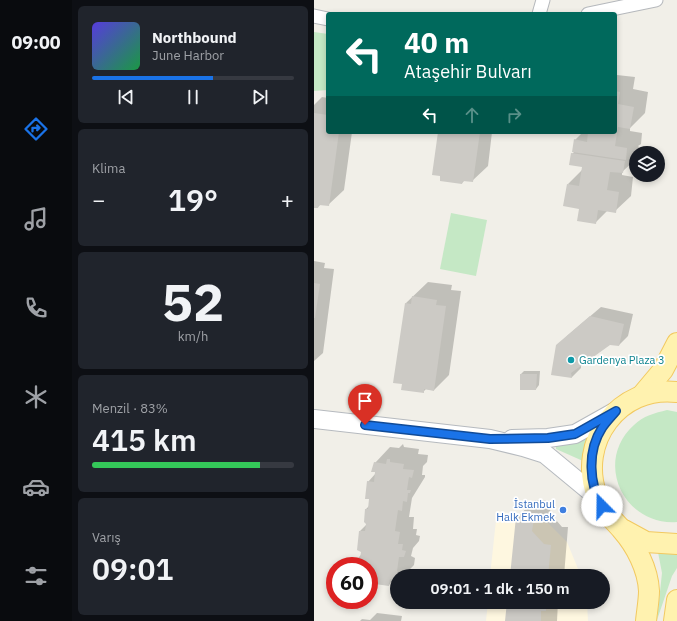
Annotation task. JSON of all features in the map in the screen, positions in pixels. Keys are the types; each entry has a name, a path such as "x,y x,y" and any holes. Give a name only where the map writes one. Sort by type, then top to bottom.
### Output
{"main road":[{"path":"646,621 649,591 647,581 636,549 622,529 607,515 597,497 592,474 593,451 601,430 616,411 642,395 663,370 677,343"},
{"path":"642,395 666,391 677,392"},
{"path":"622,529 646,542 677,544"},
{"path":"674,621 677,600"}],"street":[{"path":"540,12 543,0"},
{"path":"598,12 656,0"},
{"path":"314,16 326,19"},
{"path":"314,418 490,439 548,438 575,434 616,411"},
{"path":"490,439 545,454 597,497"}],"shaded area":[{"path":"497,511 544,519 567,542 578,569 491,569"},
{"path":"487,609 587,609 588,621 486,621"}],"green space":[{"path":"314,32 326,34 326,90 314,91"},
{"path":"451,213 487,220 476,276 440,269"},
{"path":"667,410 677,412 677,522 658,520 642,514 629,503 620,489 616,473 616,456 622,440 634,425 645,417"},
{"path":"602,432 592,465 556,449 556,444 582,440"},
{"path":"657,547 677,548 677,568 672,576 657,620 662,573"}],"building":[{"path":"617,91 620,92 618,104 634,107 630,129 618,127 617,133"},
{"path":"314,113 326,115 326,134 339,134 329,206 319,205 318,208 314,208"},
{"path":"438,134 480,134 473,182 463,181 462,184 440,181 440,176 432,175"},
{"path":"588,134 617,134 615,146 627,148 626,160 572,152 574,139 587,142"},
{"path":"571,153 625,161 623,173 610,172 607,190 619,192 616,213 598,210 596,224 577,221 579,209 563,206 567,184 579,186 582,167 569,165"},
{"path":"314,283 320,284 315,318 314,318"},
{"path":"412,296 437,300 436,305 446,306 434,391 424,389 424,393 401,390 402,384 393,383 405,303 411,304"},
{"name":"Gardenya Plaza 3","path":"590,316 624,324 619,346 610,345 571,373 572,378 551,375 556,345"},
{"path":"520,374 537,374 536,390 520,390"},
{"path":"387,459 390,459 390,462 404,464 403,469 414,470 412,478 409,477 407,490 411,490 410,493 408,493 407,502 403,501 402,511 398,510 395,531 400,532 398,544 403,544 402,550 406,551 404,557 399,557 397,569 390,569 389,586 378,584 378,557 360,557 361,552 357,550 359,531 365,531 365,509 368,509 369,499 365,499 367,481 374,482 375,472 371,472 374,462 386,464"},
{"path":"516,517 534,519 532,531 544,544 551,545 549,569 511,569"},
{"path":"506,609 546,609 546,611 541,611 541,621 505,621"}],"place":[{"name":"Gardenya Plaza 3","path":"571,360"},
{"name":"İstanbul Halk Ekmek","path":"563,510"}],"route":[{"path":"365,425 490,439 548,438 575,434 616,411 601,430 593,451 592,474 597,497 602,506"}]}
